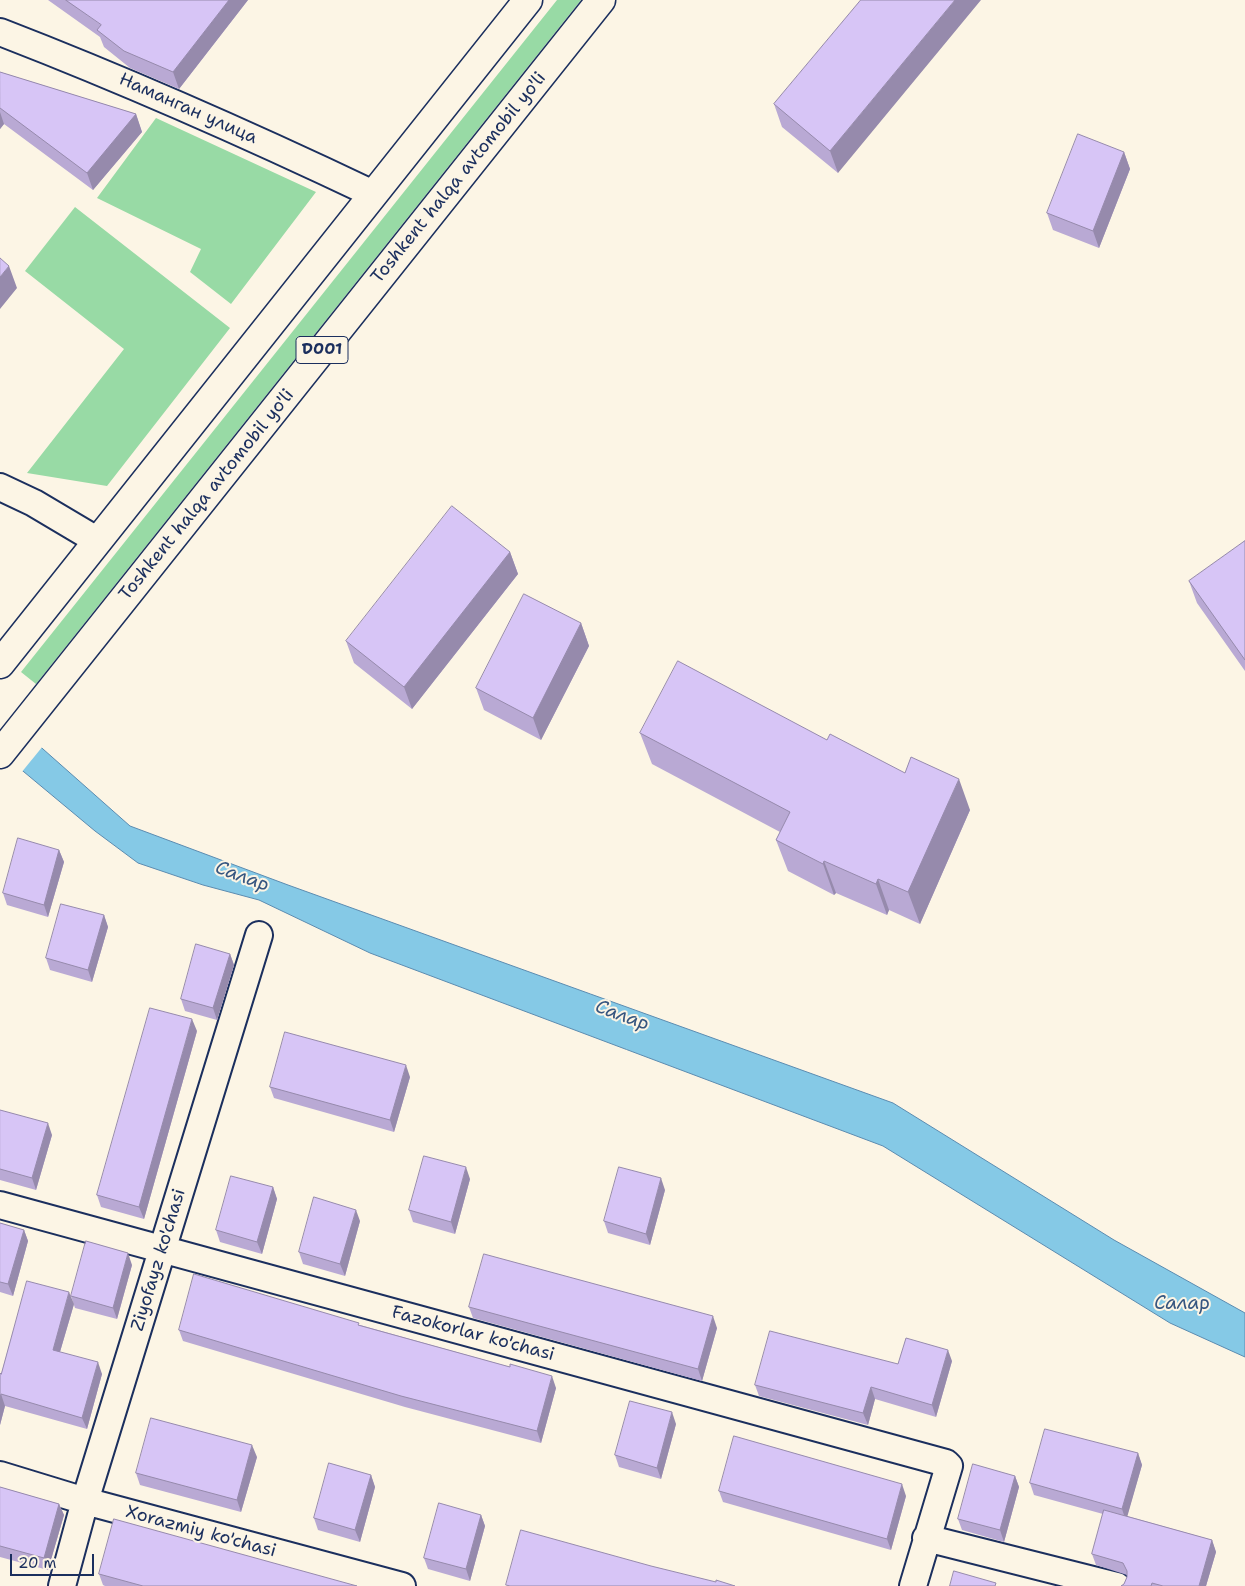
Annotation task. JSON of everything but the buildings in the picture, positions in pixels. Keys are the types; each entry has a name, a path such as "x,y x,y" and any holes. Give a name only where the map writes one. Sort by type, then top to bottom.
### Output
{"highway":[{"path":"0,664 528,0"},
{"name":"Toshkent halqa avtomobil yo'li","path":"0,754 601,0"}],"street":[{"name":"Наманган улица","path":"0,32 108,74 274,147 373,194"},
{"path":"0,487 34,503 98,541"},
{"name":"Ziyofayz ko'chasi","path":"62,1586 85,1501 259,934"},
{"name":"Fazokorlar ko'chasi","path":"0,1205 946,1463 950,1466 926,1538"},
{"name":"Xorazmiy ko'chasi","path":"0,1475 85,1501 402,1586"},
{"path":"913,1586 926,1538 1117,1586"}],"green space":[{"path":"557,0 581,0 36,684 21,672"},
{"path":"156,118 316,192 231,304 190,272 201,249 97,198"},
{"path":"75,207 230,328 107,486 27,473 124,349 25,271"}],"water":[{"name":"Салар","path":"0,711 130,826 288,885 893,1103 1114,1240 1245,1313 1245,1357 1170,1323 883,1146 370,953 259,900 203,885 138,863 95,831 0,752"}],"pier":[{"path":"0,709 43,746 21,773 0,755"}]}
